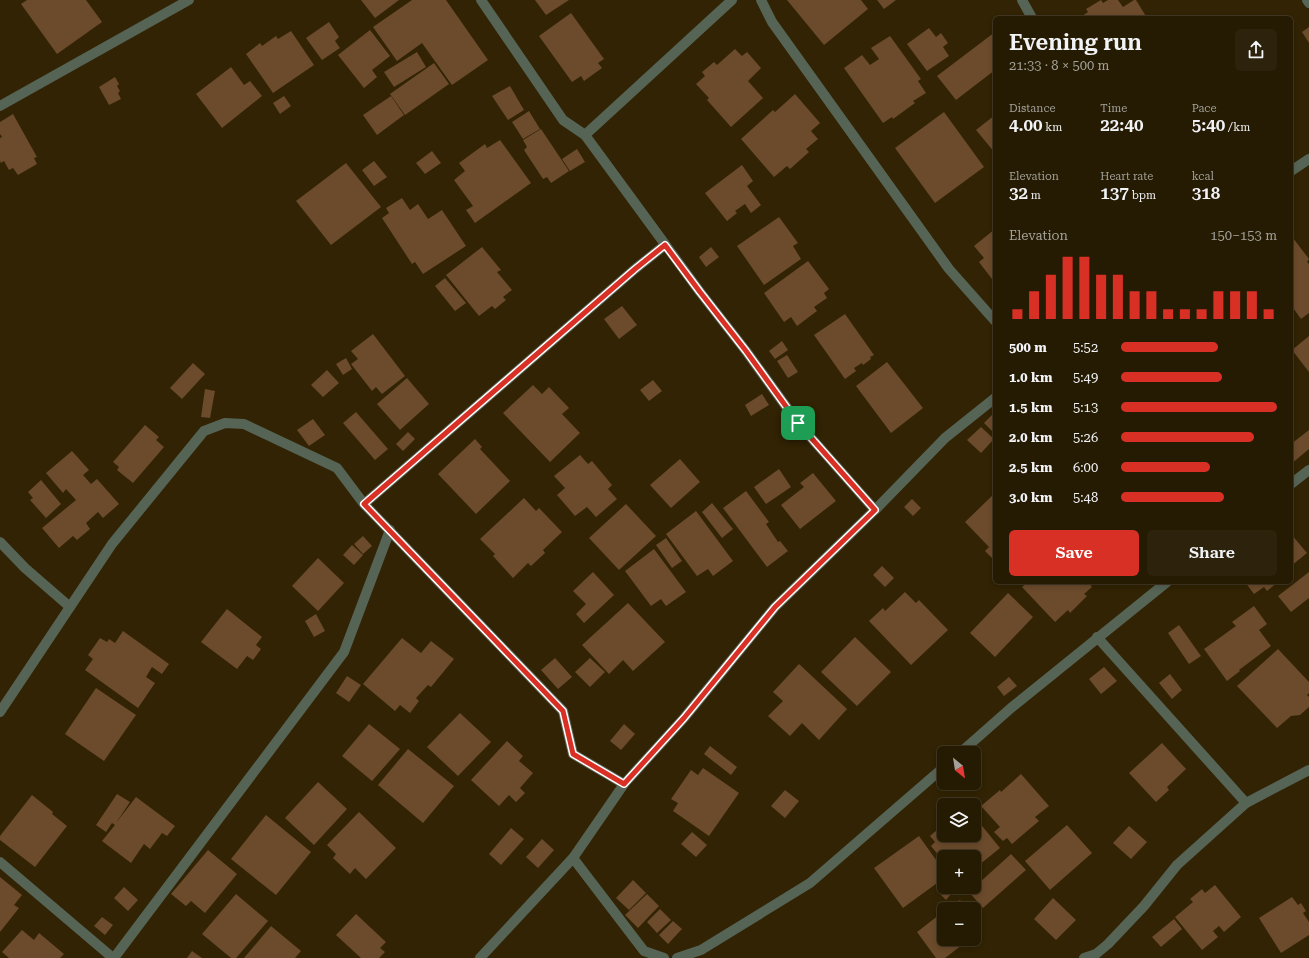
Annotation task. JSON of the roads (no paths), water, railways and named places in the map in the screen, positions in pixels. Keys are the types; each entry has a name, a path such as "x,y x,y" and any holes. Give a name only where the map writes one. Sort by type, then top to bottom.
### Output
{"street":[{"path":"0,106 189,0"},
{"path":"481,0 563,120 585,135 798,423 875,510"},
{"path":"585,135 732,0"},
{"path":"761,0 772,22 949,269 993,319"},
{"path":"1022,0 1031,16"},
{"path":"1293,170 1309,159"},
{"path":"364,504 635,269 665,245"},
{"path":"480,958 573,858 624,784 684,718 775,607 875,510 945,438 993,400"},
{"path":"0,712 112,544 200,436 204,432 225,423 244,424 337,468 364,504 563,711 573,754 624,784"},
{"path":"1293,482 1309,470"},
{"path":"0,862 113,958 344,652 390,530"},
{"path":"0,542 25,568 70,607"},
{"path":"968,746 1011,708 1097,637 1164,584"},
{"path":"1097,637 1246,803"},
{"path":"1084,958 1101,956 1108,944 1144,906 1177,865 1246,803 1309,770"},
{"path":"677,958 701,950 810,883 937,773"},
{"path":"573,858 644,951 664,958"}]}
